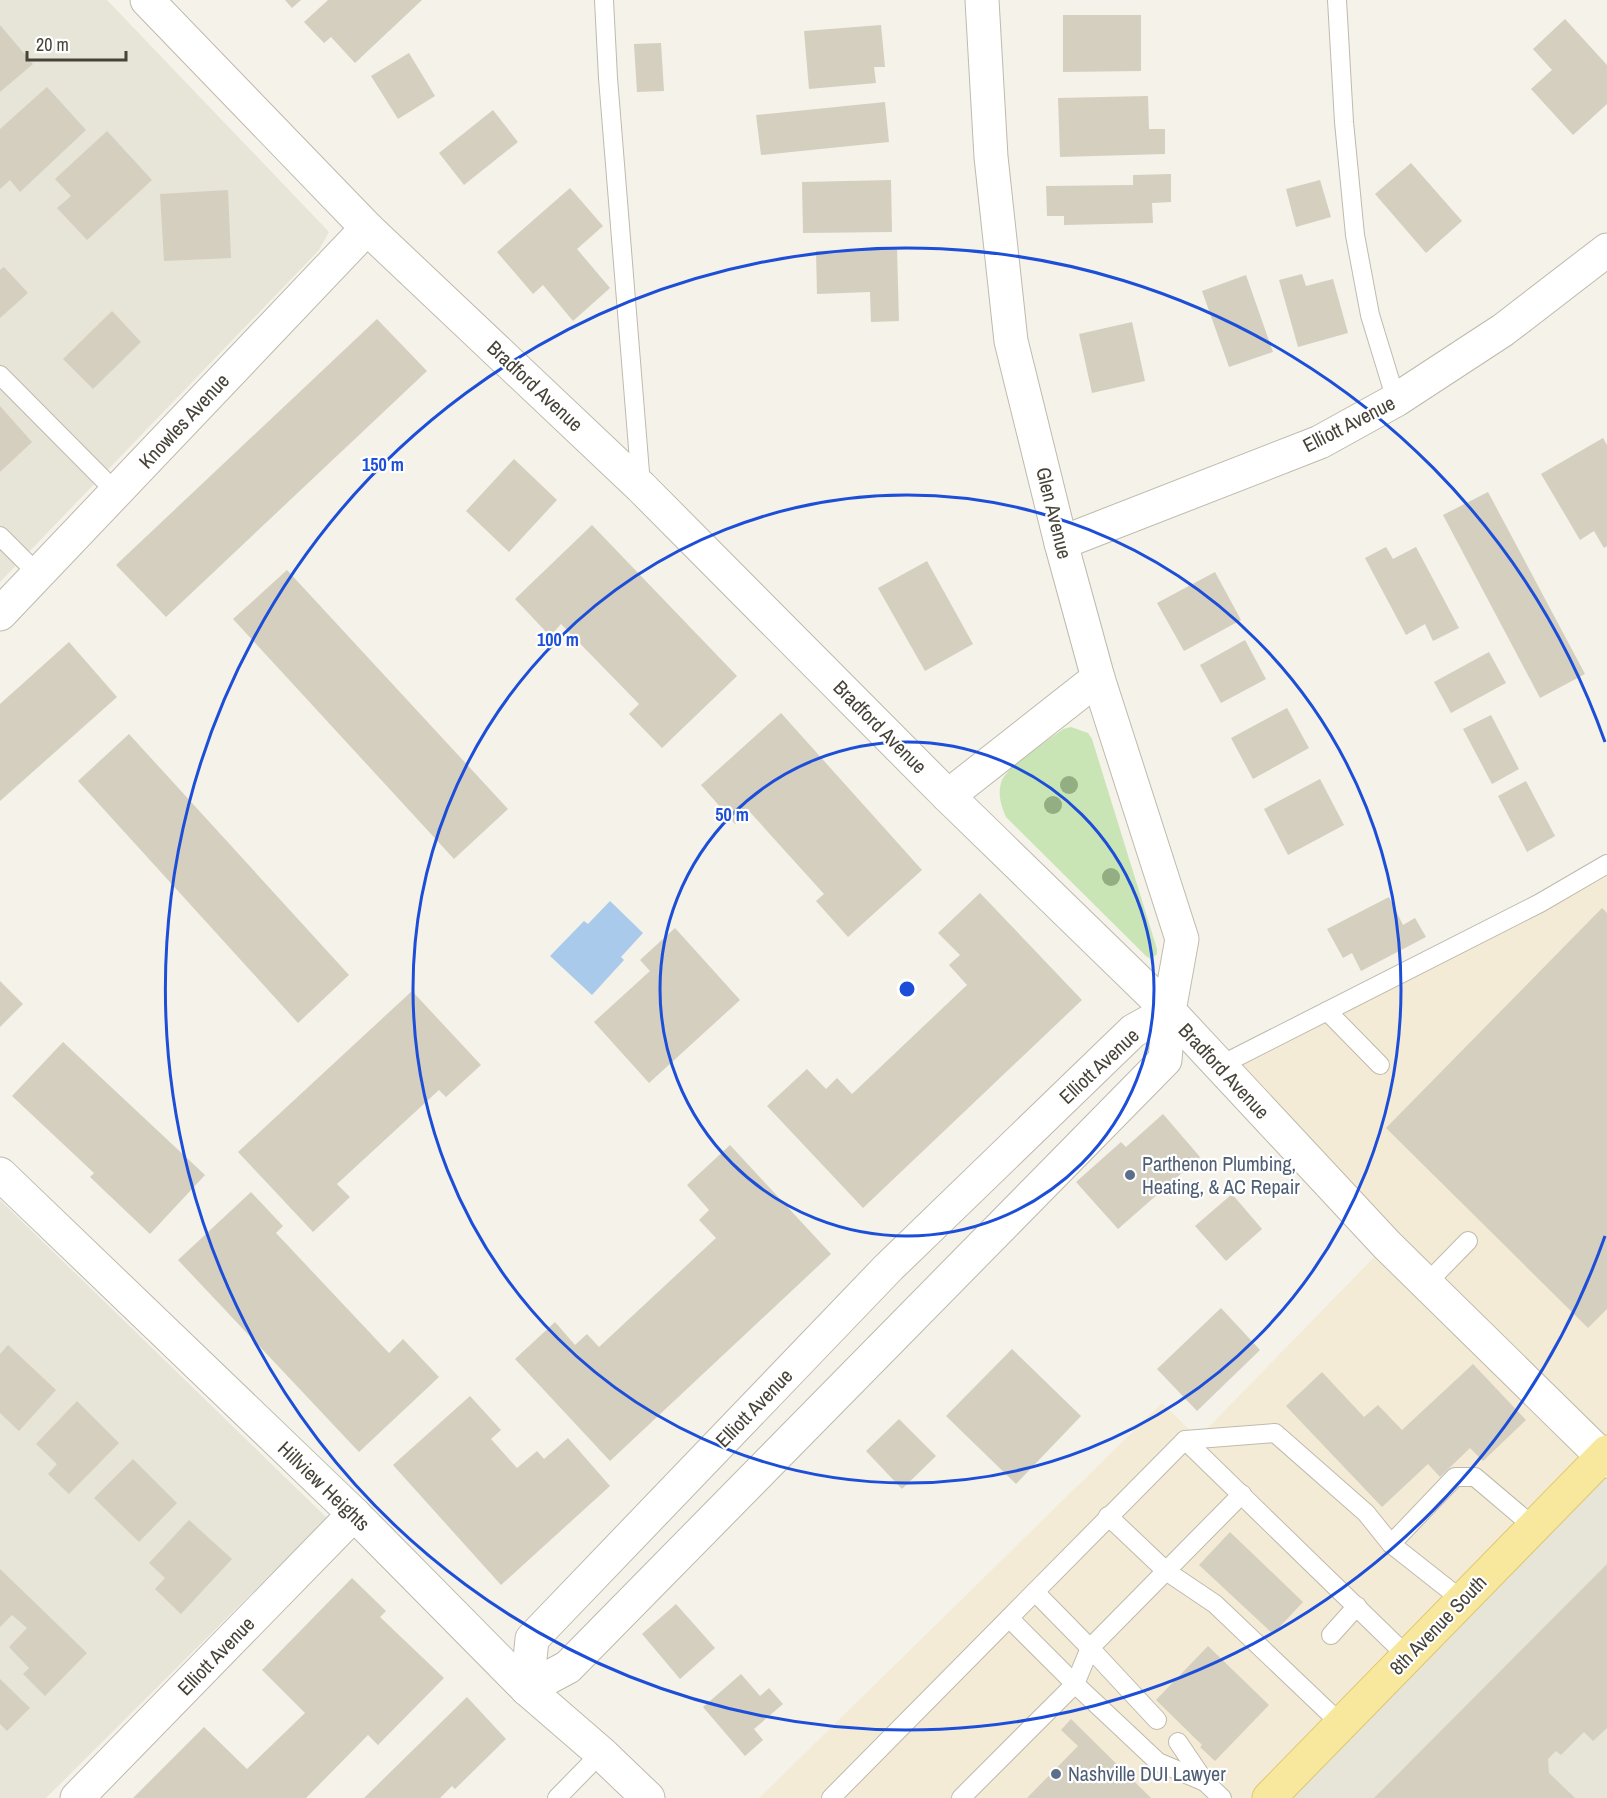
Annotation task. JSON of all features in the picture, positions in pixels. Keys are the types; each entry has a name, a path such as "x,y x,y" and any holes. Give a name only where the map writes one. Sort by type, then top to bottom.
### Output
{"main road":[{"name":"8th Avenue South","path":"1269,1798 1605,1456"}],"street":[{"name":"Bradford Avenue","path":"147,0 367,228 641,487 948,796 1169,1011 1387,1245 1605,1456"},
{"name":"Glen Avenue","path":"982,0 991,157 1011,341 1061,543 1098,678 1182,939 1169,1011"},
{"name":"Knowles Avenue","path":"0,614 367,228"},
{"name":"Elliott Avenue","path":"1061,543 1320,442 1396,400 1503,330 1607,250"},
{"path":"948,796 1098,678"},
{"name":"Elliott Avenue","path":"527,1689 532,1639 889,1267 1133,1031 1169,1011"},
{"name":"Elliott Avenue","path":"527,1689 568,1667 1165,1060 1169,1011"},
{"name":"Hillview Heights","path":"0,1174 354,1514 527,1689 601,1753 648,1798"},
{"name":"Elliott Avenue","path":"77,1798 354,1514"}],"lane":[{"path":"604,0 608,78 641,487"},
{"path":"1337,0 1344,122 1355,235 1370,315 1396,400"},
{"path":"0,375 117,493"},
{"path":"0,536 38,574"},
{"path":"1219,1066 1540,903 1607,864"},
{"path":"1327,1011 1380,1065"},
{"path":"1426,1284 1468,1241"},
{"path":"831,1798 1185,1440 1275,1433 1366,1514 1391,1544 1462,1600"},
{"path":"1185,1440 1407,1656"},
{"path":"1391,1544 1455,1477 1475,1478 1534,1527"},
{"path":"961,1798 1075,1684 1090,1648 1242,1494"},
{"path":"1108,1516 1166,1572 1215,1604 1341,1724"},
{"path":"1035,1592 1157,1720"},
{"path":"1331,1635 1357,1606"},
{"path":"1009,1618 1158,1762 1205,1782"},
{"path":"1178,1742 1205,1782 1222,1798"},
{"path":"557,1798 601,1753"}],"shaded area":[{"path":"0,0 107,0 329,232 319,250 0,582"},
{"path":"1607,864 1607,1461 1269,1798 759,1798 1162,1403 1198,1438 1386,1245 1219,1066"},
{"path":"0,1200 327,1518 46,1798 0,1798"},
{"path":"1607,1461 1607,1798 1269,1798"}],"green space":[{"path":"1071,727 1088,733 1092,739 1157,949 1157,954 1151,959 1006,817 1000,799 1000,789 1006,774 1039,746 1063,729"}],"water":[{"path":"610,901 643,933 621,957 624,960 592,995 550,956 584,921 588,924"}],"building":[{"path":"285,0 301,0 292,8"},
{"path":"328,0 422,0 355,63 331,37 324,43 304,22"},
{"path":"1063,15 1141,15 1141,71 1063,72"},
{"path":"1565,19 1607,65 1607,104 1573,135 1531,89 1552,70 1533,49"},
{"path":"0,25 33,64 0,92"},
{"path":"881,25 885,67 874,67 876,83 809,89 804,31"},
{"path":"661,43 664,91 637,92 634,44"},
{"path":"409,53 435,96 398,119 371,76"},
{"path":"47,87 86,130 20,192 10,180 0,189 0,129"},
{"path":"1148,96 1149,129 1165,129 1165,154 1060,157 1058,98"},
{"path":"885,102 889,142 761,155 756,115"},
{"path":"493,110 518,142 464,185 439,153"},
{"path":"107,131 152,180 87,240 57,208 71,196 55,179"},
{"path":"1411,163 1462,221 1426,253 1375,194"},
{"path":"1171,174 1171,202 1152,203 1153,223 1064,225 1064,216 1047,216 1046,186 1133,185 1133,175"},
{"path":"891,180 892,232 803,233 802,182"},
{"path":"1320,180 1331,217 1296,227 1286,189"},
{"path":"570,188 603,226 577,249 610,288 573,321 543,285 533,294 497,252"},
{"path":"228,190 231,258 164,261 160,194"},
{"path":"897,249 899,321 871,322 870,292 817,294 816,251"},
{"path":"4,267 28,293 0,318 0,270"},
{"path":"1302,274 1306,286 1333,279 1348,333 1298,347 1279,280"},
{"path":"1246,275 1273,352 1229,367 1202,291"},
{"path":"112,311 141,342 93,389 63,359"},
{"path":"377,319 427,371 166,617 116,565"},
{"path":"1132,322 1145,381 1092,393 1079,334"},
{"path":"0,406 32,442 0,472"},
{"path":"1603,438 1607,445 1607,546 1604,548 1594,531 1580,540 1541,474"},
{"path":"514,459 557,500 509,552 466,511"},
{"path":"1488,492 1585,674 1540,698 1443,515"},
{"path":"592,525 737,676 662,748 629,714 639,704 561,624 550,636 515,599"},
{"path":"1386,547 1393,559 1416,547 1459,628 1433,641 1425,624 1406,635 1365,558"},
{"path":"927,561 973,644 925,671 878,588"},
{"path":"287,570 508,809 454,859 233,619"},
{"path":"1215,572 1241,620 1184,651 1157,603"},
{"path":"1245,640 1266,679 1221,703 1200,665"},
{"path":"69,642 117,697 0,801 0,704"},
{"path":"1489,652 1506,683 1451,713 1434,682"},
{"path":"1287,708 1309,748 1253,779 1231,738"},
{"path":"781,713 922,870 848,937 816,901 824,894 749,811 735,824 701,785"},
{"path":"1491,715 1519,769 1492,784 1463,729"},
{"path":"129,734 349,975 298,1023 78,781"},
{"path":"1320,779 1344,825 1288,855 1264,809"},
{"path":"1526,781 1555,836 1527,852 1498,796"},
{"path":"980,893 1082,1000 863,1208 767,1106 807,1069 826,1089 837,1078 852,1094 967,985 949,965 960,955 938,933"},
{"path":"1389,897 1403,925 1415,918 1426,937 1361,971 1352,953 1343,958 1327,929"},
{"path":"1602,908 1607,913 1607,1309 1588,1328 1386,1128"},
{"path":"675,928 740,1000 649,1083 594,1022 650,971 640,960"},
{"path":"0,981 23,1004 0,1027"},
{"path":"412,991 481,1065 446,1097 439,1090 337,1184 350,1197 313,1232 238,1152"},
{"path":"63,1042 205,1175 150,1234 90,1177 94,1173 12,1096"},
{"path":"1163,1114 1200,1157 1118,1229 1076,1182 1121,1142 1126,1147"},
{"path":"730,1145 831,1254 610,1461 515,1359 555,1322 575,1345 587,1334 599,1347 716,1238 699,1220 709,1210 687,1185"},
{"path":"251,1192 283,1226 276,1233 389,1353 403,1339 439,1377 359,1452 178,1260"},
{"path":"1232,1194 1262,1229 1226,1261 1195,1226"},
{"path":"1221,1308 1260,1350 1197,1411 1157,1369"},
{"path":"8,1345 56,1390 19,1431 0,1413 0,1354"},
{"path":"1012,1349 1081,1416 1016,1484 946,1416"},
{"path":"1473,1364 1526,1420 1483,1461 1470,1448 1440,1477 1428,1464 1382,1507 1286,1406 1322,1372 1364,1417 1378,1405 1402,1430"},
{"path":"470,1396 501,1430 491,1439 517,1468 537,1451 544,1459 568,1438 610,1486 501,1585 393,1465"},
{"path":"77,1401 119,1443 69,1494 48,1474 57,1464 36,1444"},
{"path":"899,1419 936,1456 902,1489 866,1451"},
{"path":"133,1459 177,1503 139,1542 94,1498"},
{"path":"189,1520 232,1559 181,1614 155,1589 165,1578 149,1563"},
{"path":"1230,1532 1303,1602 1273,1634 1199,1565"},
{"path":"1607,1564 1607,1728 1593,1741 1584,1732 1561,1755 1556,1751 1548,1759 1549,1773 1575,1798 1374,1798"},
{"path":"0,1569 87,1653 45,1696 23,1674 29,1668 9,1647 27,1628 12,1615 0,1627"},
{"path":"352,1578 386,1611 380,1617 444,1678 378,1745 368,1735 306,1798 133,1798 204,1727 247,1769 305,1713 262,1670"},
{"path":"676,1604 715,1648 680,1679 642,1634"},
{"path":"1208,1646 1269,1705 1215,1761 1156,1700"},
{"path":"741,1674 760,1696 769,1688 783,1704 754,1729 763,1740 745,1756 703,1707"},
{"path":"0,1679 30,1708 7,1731 0,1724"},
{"path":"467,1697 506,1739 455,1789 452,1786 440,1798 364,1798"},
{"path":"1071,1719 1151,1798 1027,1798 1078,1746 1061,1730"}],"place":[{"name":"Parthenon Plumbing, Heating, & AC Repair","path":"1130,1175"},
{"name":"Nashville DUI Lawyer","path":"1056,1774"}]}
